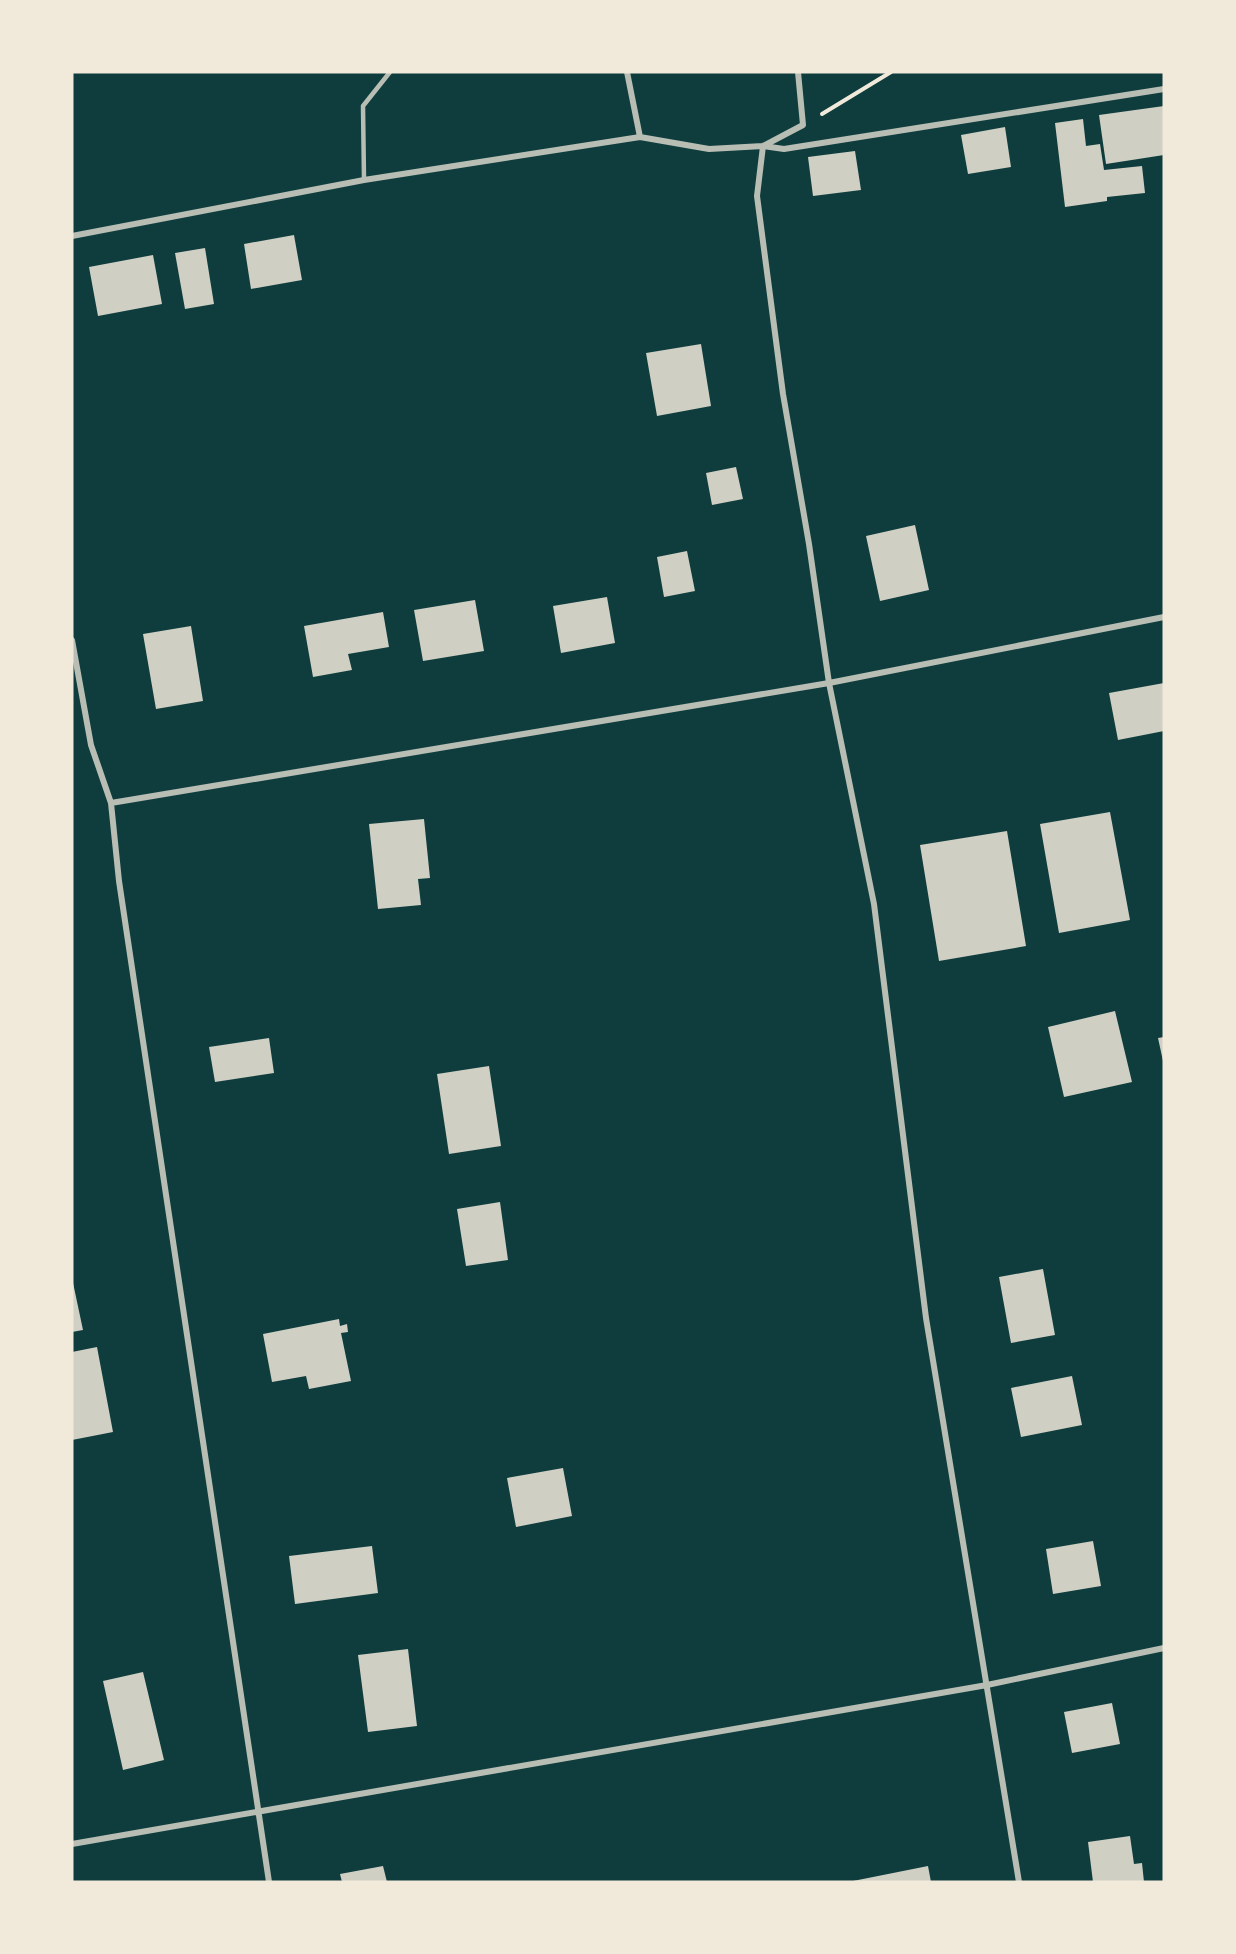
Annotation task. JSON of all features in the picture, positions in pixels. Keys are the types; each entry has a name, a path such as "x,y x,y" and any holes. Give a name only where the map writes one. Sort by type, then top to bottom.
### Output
{"street":[{"path":"627,72 639,137"},
{"path":"763,146 803,125 798,72"},
{"path":"72,236 364,180 639,137 709,149 763,146 784,149 1164,89"},
{"path":"763,146 757,196 783,394 810,544 829,683 874,904 906,1177 926,1318 1019,1882"},
{"path":"111,803 829,683 1164,617"},
{"path":"72,640 91,745 111,803 119,881 269,1882"},
{"path":"72,1844 257,1810 987,1685 1164,1648"}],"lane":[{"path":"364,180 363,106 390,72"}],"path":[{"path":"803,125 891,72"}],"building":[{"path":"1164,106 1164,155 1106,164 1099,115"},
{"path":"1083,119 1086,146 1100,144 1104,170 1142,166 1145,193 1107,197 1107,201 1065,207 1055,123"},
{"path":"1005,127 1011,167 968,174 961,135"},
{"path":"855,151 861,190 813,196 808,157"},
{"path":"294,235 302,280 251,289 244,244"},
{"path":"205,248 214,304 185,309 175,253"},
{"path":"153,255 162,304 98,316 89,267"},
{"path":"701,344 711,406 657,416 646,353"},
{"path":"736,467 743,499 712,505 706,473"},
{"path":"915,525 929,590 880,601 866,536"},
{"path":"687,551 695,591 664,597 657,557"},
{"path":"607,597 615,643 561,653 553,606"},
{"path":"475,600 484,651 423,661 414,610"},
{"path":"383,612 389,647 348,654 352,670 313,677 304,626"},
{"path":"191,626 203,701 156,709 143,634"},
{"path":"1164,683 1164,731 1118,740 1109,693"},
{"path":"1110,812 1130,920 1059,933 1040,824"},
{"path":"424,819 430,878 418,879 421,905 378,909 369,824"},
{"path":"1007,831 1026,946 939,961 920,845"},
{"path":"1115,1011 1132,1082 1064,1097 1048,1027"},
{"path":"1164,1037 1164,1061 1163,1061 1158,1038"},
{"path":"269,1038 274,1073 215,1082 209,1047"},
{"path":"489,1066 501,1146 449,1154 437,1074"},
{"path":"500,1202 508,1260 466,1266 457,1209"},
{"path":"1043,1269 1055,1335 1011,1343 999,1277"},
{"path":"72,1278 83,1330 72,1332"},
{"path":"339,1319 340,1326 347,1324 348,1332 341,1333 351,1381 309,1389 306,1376 272,1382 263,1334"},
{"path":"97,1347 113,1432 72,1440 72,1352"},
{"path":"1072,1376 1082,1425 1021,1437 1011,1388"},
{"path":"563,1468 572,1516 516,1527 507,1478"},
{"path":"1093,1541 1101,1586 1053,1594 1046,1549"},
{"path":"372,1546 378,1593 295,1604 289,1556"},
{"path":"408,1649 417,1726 368,1732 358,1655"},
{"path":"143,1672 164,1760 123,1770 103,1681"},
{"path":"1112,1703 1120,1744 1072,1753 1064,1712"},
{"path":"1130,1836 1134,1864 1142,1863 1144,1882 1093,1882 1088,1842"},
{"path":"383,1866 387,1882 342,1882 340,1874"},
{"path":"928,1866 931,1882 853,1882 853,1881"}]}
